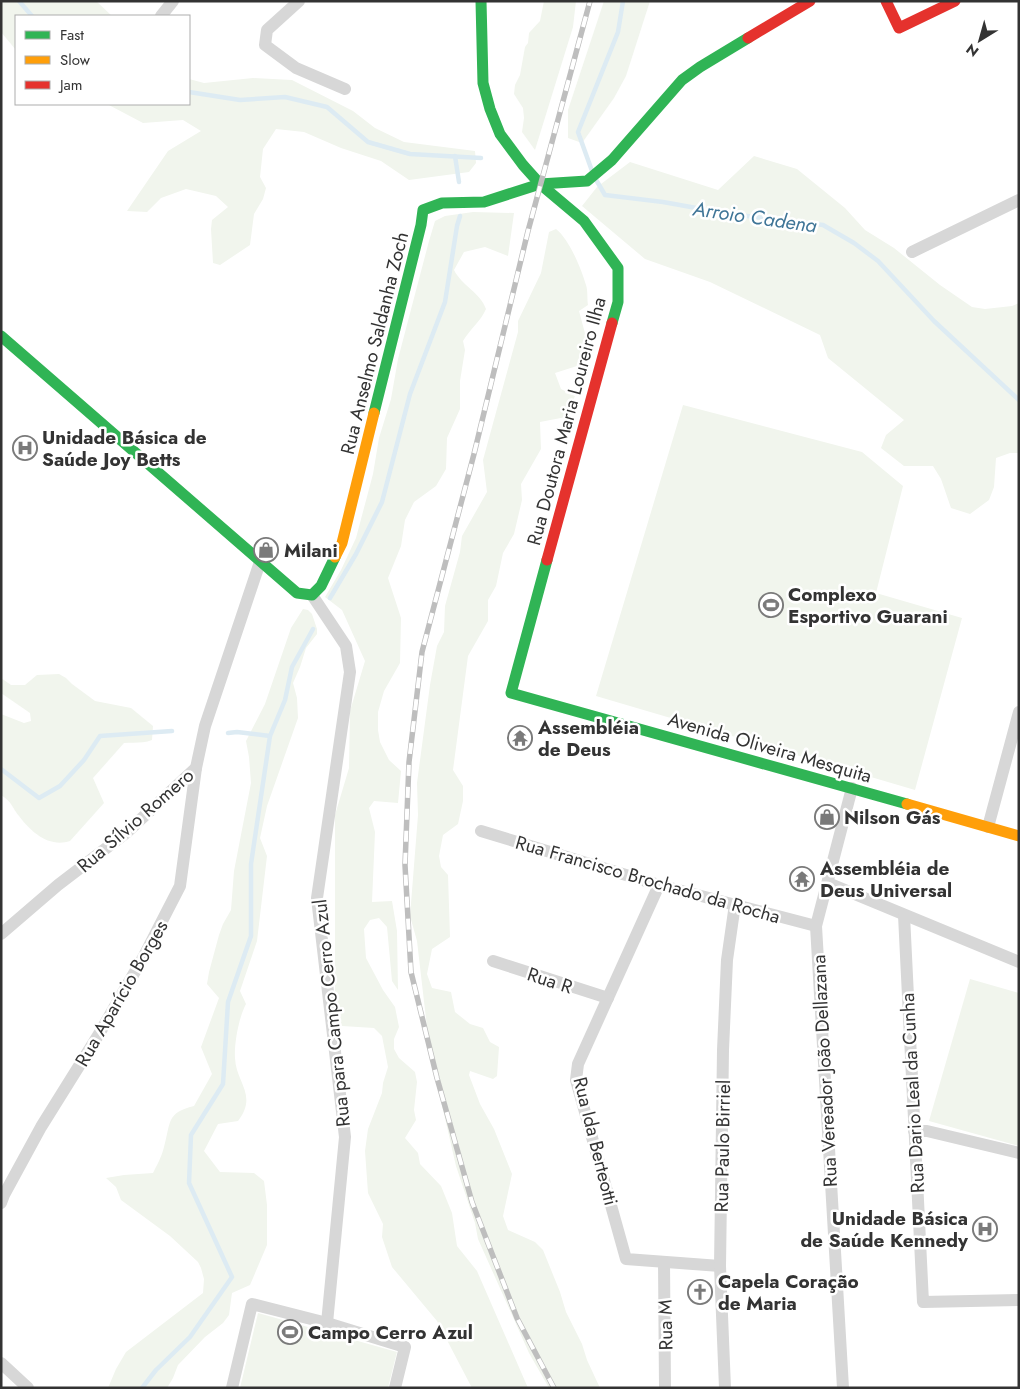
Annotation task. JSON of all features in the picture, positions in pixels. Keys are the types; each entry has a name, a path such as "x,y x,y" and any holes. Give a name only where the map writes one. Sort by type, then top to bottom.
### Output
{"street":[{"path":"162,15 173,1"},
{"path":"299,1 266,30 264,45 296,68 345,89"},
{"name":"Rua Doutora Maria Loureiro Ilha","path":"481,1 484,83 490,109 500,134 522,165 540,184 584,221 618,268 618,302 511,693"},
{"path":"540,184 587,181 612,160 682,80 700,67 810,1"},
{"path":"886,1 899,28 955,1"},
{"name":"Rua Anselmo Saldanha Zoch","path":"312,595 321,586 342,543 421,225 423,210 442,203 484,202 540,184"},
{"path":"912,252 1019,200"},
{"path":"1,336 297,593 312,595"},
{"name":"Rua Sílvio Romero","path":"1,934 58,885 126,833 196,768 205,726 260,562"},
{"name":"Rua para Campo Cerro Azul","path":"312,595 346,646 350,672 317,898 345,1137 327,1323"},
{"name":"Avenida Oliveira Mesquita","path":"511,693 1019,836"},
{"path":"988,827 1019,712"},
{"name":"Rua Aparício Borges","path":"1,1203 30,1147 139,965 180,886 196,768"},
{"name":"Rua Vereador João Dellazana","path":"843,1388 816,926 852,788"},
{"name":"Rua Francisco Brochado da Rocha","path":"481,830 659,885 816,926"},
{"path":"828,883 1019,962"},
{"name":"Rua Ida Berteotti","path":"659,885 578,1064 576,1080 626,1259 720,1266"},
{"name":"Rua Paulo Birriel","path":"725,1388 720,1266 723,1050 727,960 735,904"},
{"name":"Rua Dario Leal da Cunha","path":"904,915 923,1302 1019,1300"},
{"name":"Rua R","path":"493,961 608,998"},
{"path":"914,1130 927,1131 1019,1153"},
{"name":"Rua M","path":"664,1262 666,1388"},
{"path":"232,1388 252,1304 327,1323 405,1347 395,1388"},
{"path":"1,1363 28,1388"}],"shaded area":[{"path":"1,1 96,1 111,15 15,15 15,49 1,32"},
{"path":"544,1 576,1 573,27 535,150 522,132 523,108 514,94 529,33 540,21"},
{"path":"604,1 650,1 626,76 614,98 582,143 568,138 568,110"},
{"path":"253,78 292,80 353,111 375,128 404,142 475,151 476,163 469,172 409,180 381,161 341,148 304,132 276,129 263,149 260,177 266,188 263,199 254,214 250,245 220,265 213,263 212,220 228,207 216,196 186,189 161,198 147,212 127,211 168,151 201,131 183,120 143,123 109,105 190,105 190,79 204,83"},
{"path":"754,156 797,169 845,208 865,230 894,248 940,285 972,307 985,309 1012,306 1019,303 1019,453 1010,453 996,458 994,487 989,500 970,514 951,508 941,479 933,466 904,466 881,448 886,435 904,420 828,358 820,335 710,282 645,259 582,206 597,187 630,162 718,190"},
{"path":"473,212 514,213 508,256 485,247 464,252 454,270 457,276 480,298 486,309 463,341 465,350 460,381 460,409 447,438 446,469 436,486 414,502 405,520 401,546 388,578 401,618 400,663 384,691 378,712 378,730 380,742 389,760 401,771 398,803 374,801 369,808 375,832 372,902 392,901 397,931 398,990 392,981 387,927 379,918 370,920 364,929 366,958 383,990 395,1007 399,1027 394,1039 394,1049 399,1058 415,1072 417,1082 414,1110 416,1120 405,1138 418,1153 420,1164 441,1186 452,1213 457,1246 477,1271 528,1388 472,1388 437,1321 392,1267 382,1237 383,1224 368,1193 365,1151 368,1129 382,1093 388,1067 382,1036 374,1028 342,1026 335,1017 335,815 349,768 350,711 365,661 342,610 325,597 341,570 356,538 373,474 379,438 391,399 398,359 435,221 445,216"},
{"path":"556,229 570,247 578,262 586,285 588,305 579,311 590,352 580,365 555,373 561,389 575,396 566,417 540,422 541,449 521,484 522,500 514,534 503,553 496,586 488,600 488,621 468,656 453,770 463,786 463,801 458,824 443,835 439,856 441,867 448,875 450,937 432,949 427,974 432,988 451,992 455,1012 470,1024 483,1028 490,1042 499,1047 497,1076 493,1079 470,1071 469,1075 512,1174 503,1216 508,1230 535,1242 543,1250 566,1312 582,1344 600,1388 549,1388 529,1353 478,1239 475,1223 456,1166 430,1053 417,941 410,916 418,815 417,783 430,685 437,646 444,632 445,606 460,552 462,536 487,492 483,460 518,332 518,321 541,273 549,232"},
{"name":"Complexo Esportivo Guarani","path":"683,405 862,452 903,486 876,593 962,618 915,790 596,696"},
{"path":"303,609 308,610 312,614 317,634 306,648 293,683 297,698 298,718 267,806 260,838 267,856 257,941 240,991 246,1004 237,1030 235,1058 236,1067 246,1096 246,1104 244,1112 238,1121 218,1124 204,1151 220,1172 254,1173 264,1181 267,1205 267,1245 250,1285 232,1293 229,1315 223,1323 205,1337 178,1365 167,1388 108,1388 126,1352 203,1293 204,1279 198,1262 170,1236 121,1200 116,1187 106,1178 153,1173 162,1154 171,1120 178,1112 194,1106 212,1074 201,1047 219,998 207,984 219,935 231,910 234,871 251,783 246,741 265,704 291,628"},
{"path":"59,674 95,701 131,708 153,726 152,740 124,743 93,778 104,803 70,841 62,843 48,840 35,833 1,795 1,714 24,723 31,721 30,713 1,693 1,678 11,685 25,685 37,675"},
{"path":"970,979 1019,993 1019,1146 929,1121"},
{"name":"Campo Cerro Azul","path":"258,1313 397,1352 388,1388 240,1388"}],"waterway":[{"name":"Arroio Cadena","path":"19,1 31,15"},
{"path":"592,171 578,132 618,32 623,1"},
{"name":"Arroio Cadena","path":"190,92 240,100 285,97 327,107 368,142 410,154 481,158"},
{"path":"455,156 459,182"},
{"name":"Arroio Cadena","path":"595,178 605,195 663,202 730,214 823,225 854,243 878,261 934,321 1019,400"},
{"path":"330,598 356,554 382,502 410,394 445,302 460,216"},
{"path":"142,1388 156,1370 190,1337 232,1277 189,1183 191,1135 223,1084 228,1002 251,936 251,864 270,736 285,700 292,667 313,629"},
{"path":"1,769 39,798 60,786 84,760 100,736 172,731"},
{"path":"228,733 237,732 270,736"}],"railway":[{"path":"554,1388 517,1318 472,1202 437,1078 411,972 405,865 409,762 422,652 474,454 528,231 590,1"}],"traffic: fast":[{"path":"481,1 483,83 490,109 500,134 540,184 584,221 618,268 618,302 612,323"},
{"path":"374,413 421,225 423,210 442,203 484,202 540,184 587,181 612,160 682,80 748,38"},
{"path":"1,336 297,593 312,595 321,586 335,557"},
{"path":"547,560 511,693 907,804"}],"traffic: slow":[{"path":"335,557 342,543 374,413"},
{"path":"907,804 1019,836"}],"traffic: jam":[{"path":"748,38 810,1"},
{"path":"886,1 899,28 955,1"},
{"path":"547,560 612,323"}],"place":[{"name":"Unidade Básica de Saúde Joy Betts","path":"25,448"},
{"name":"Milani","path":"266,550"},
{"name":"Complexo Esportivo Guarani","path":"771,605"},
{"name":"Assembléia de Deus","path":"520,738"},
{"name":"Nilson Gás","path":"827,817"},
{"name":"Assembléia de Deus Universal","path":"802,879"},
{"name":"Unidade Básica de Saúde Kennedy","path":"985,1229"},
{"name":"Capela Coração de Maria","path":"700,1292"},
{"name":"Campo Cerro Azul","path":"290,1332"}]}
